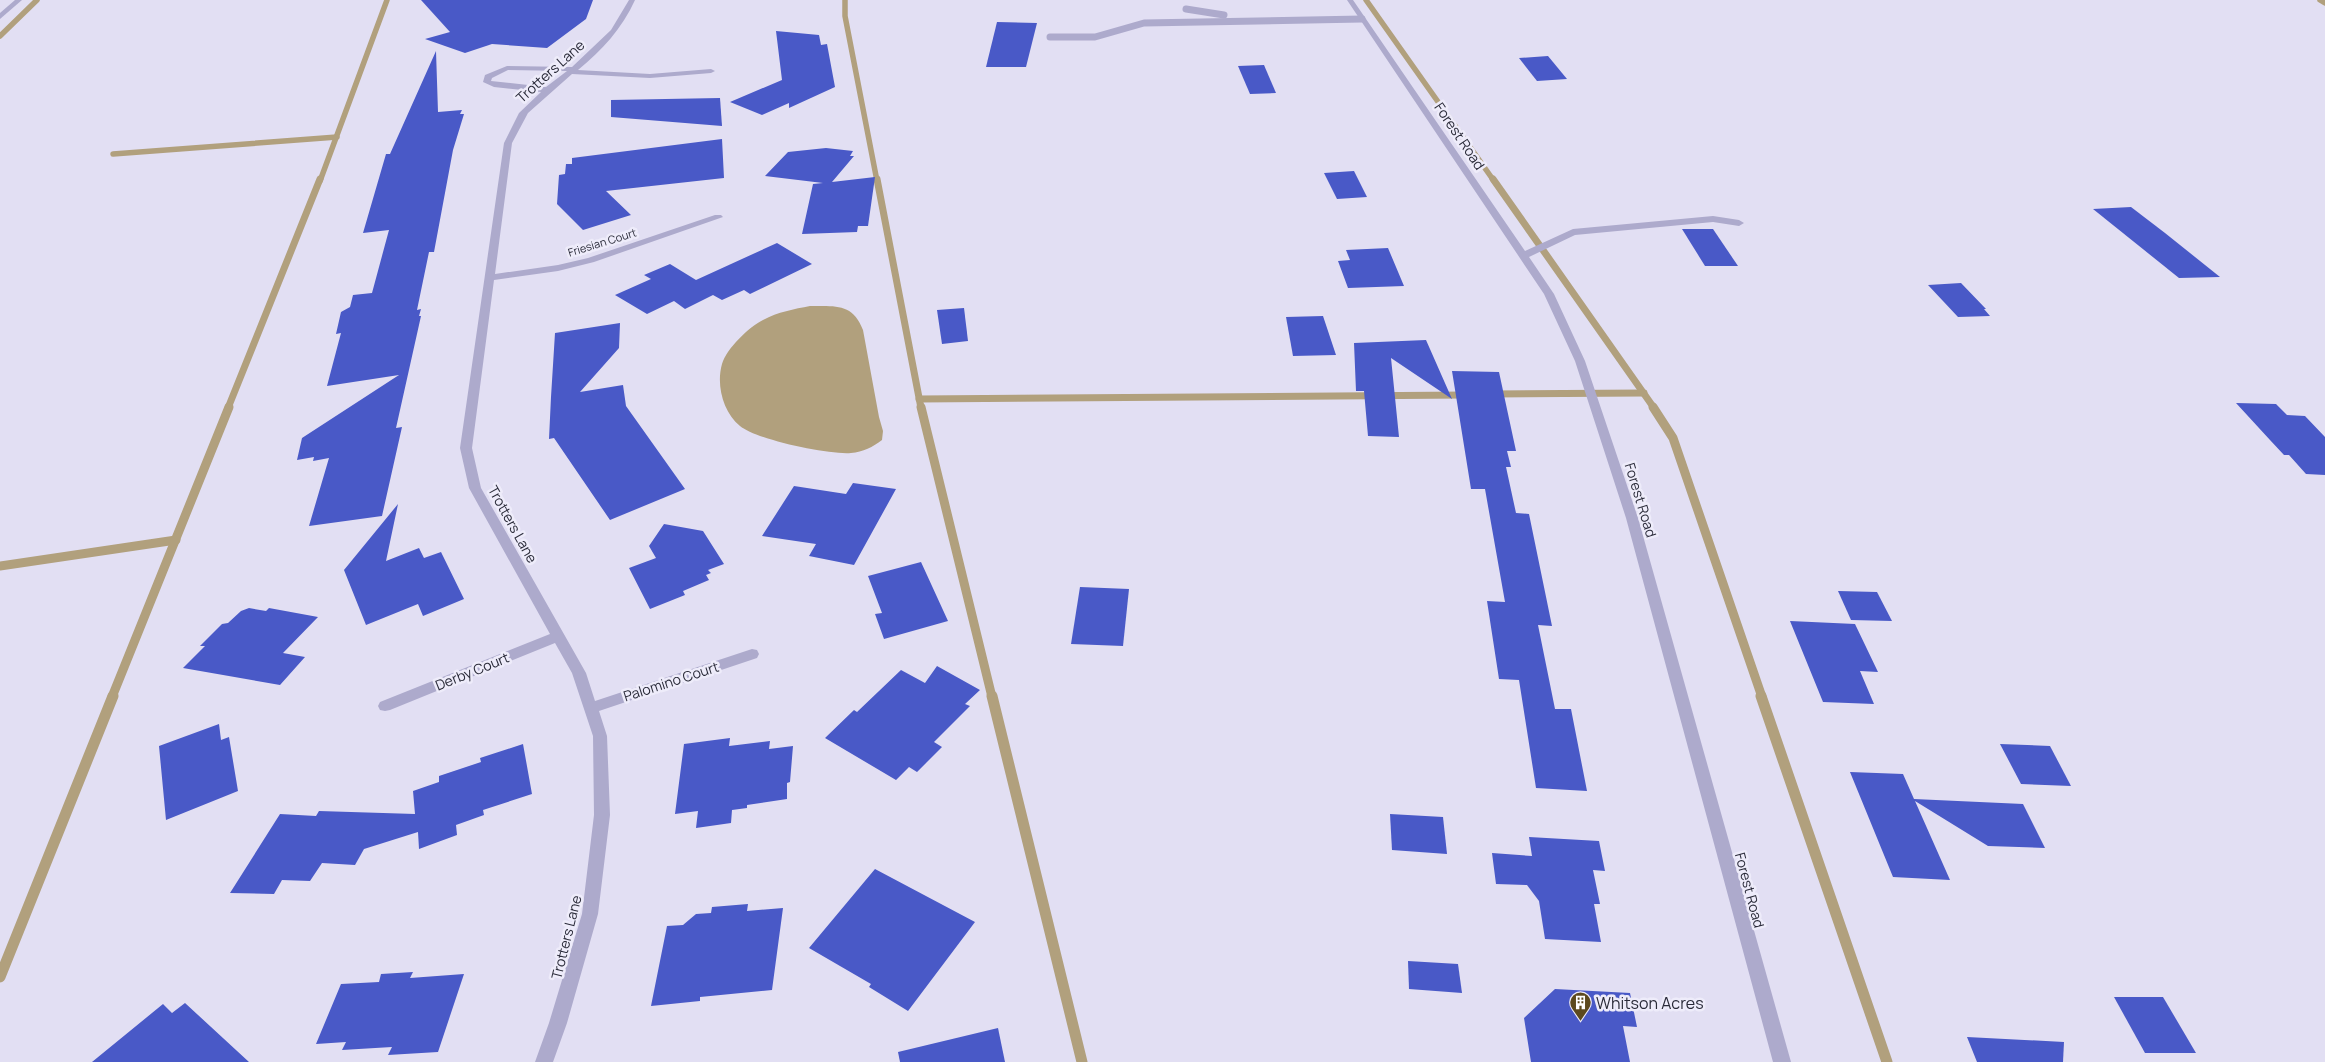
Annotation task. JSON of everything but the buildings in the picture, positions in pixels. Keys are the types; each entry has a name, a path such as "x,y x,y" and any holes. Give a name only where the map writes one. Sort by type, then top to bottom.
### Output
{"street":[{"path":"0,17 19,0"},
{"name":"Trotters Lane","path":"544,1062 558,1023 590,914 602,815 600,736 579,674 560,636 475,488 466,448 508,144 517,123 528,108 609,39 622,22 632,0"},
{"name":"Forest Road","path":"1350,0 1550,294 1580,361 1626,499 1782,1062"},
{"path":"550,90 487,82 488,77 507,68 572,70 650,76 711,71"},
{"name":"Friesian Court","path":"490,278 558,268 591,260 718,217"},
{"path":"1523,256 1572,232 1713,219 1739,223"},
{"name":"Derby Court","path":"386,706 560,636"},
{"name":"Palomino Court","path":"590,708 752,654"}],"lane":[{"path":"1186,9 1223,15 1360,15"},
{"path":"1050,37 1095,37 1144,23 1360,15"}],"shaded area":[{"path":"810,306 835,306 842,308 854,315 863,330 883,431 882,440 864,450 851,453 827,452 794,446 761,436 740,426 729,413 722,398 720,372 722,364 733,345 757,323 780,313"}],"waterway":[{"path":"0,36 37,0"},
{"path":"336,137 387,0"},
{"path":"845,0 845,16 877,181"},
{"path":"1366,0 1494,181"},
{"path":"2320,0 2325,3"},
{"path":"113,154 336,137"},
{"path":"320,181 336,137"},
{"path":"228,408 320,179"},
{"path":"877,179 919,399"},
{"path":"1493,179 1643,393"},
{"path":"1492,394 1643,393"},
{"path":"1643,393 1654,408"},
{"path":"919,399 1466,395"},
{"path":"919,399 921,408"},
{"path":"175,540 229,407"},
{"path":"921,407 992,697"},
{"path":"1653,407 1673,438 1762,697"},
{"path":"0,566 175,540"},
{"path":"112,697 175,540"},
{"path":"0,977 113,696"},
{"path":"992,696 1082,1062"},
{"path":"1761,696 1887,1062"}],"place":[{"name":"Whitson Acres","path":"1580,1022"}]}
